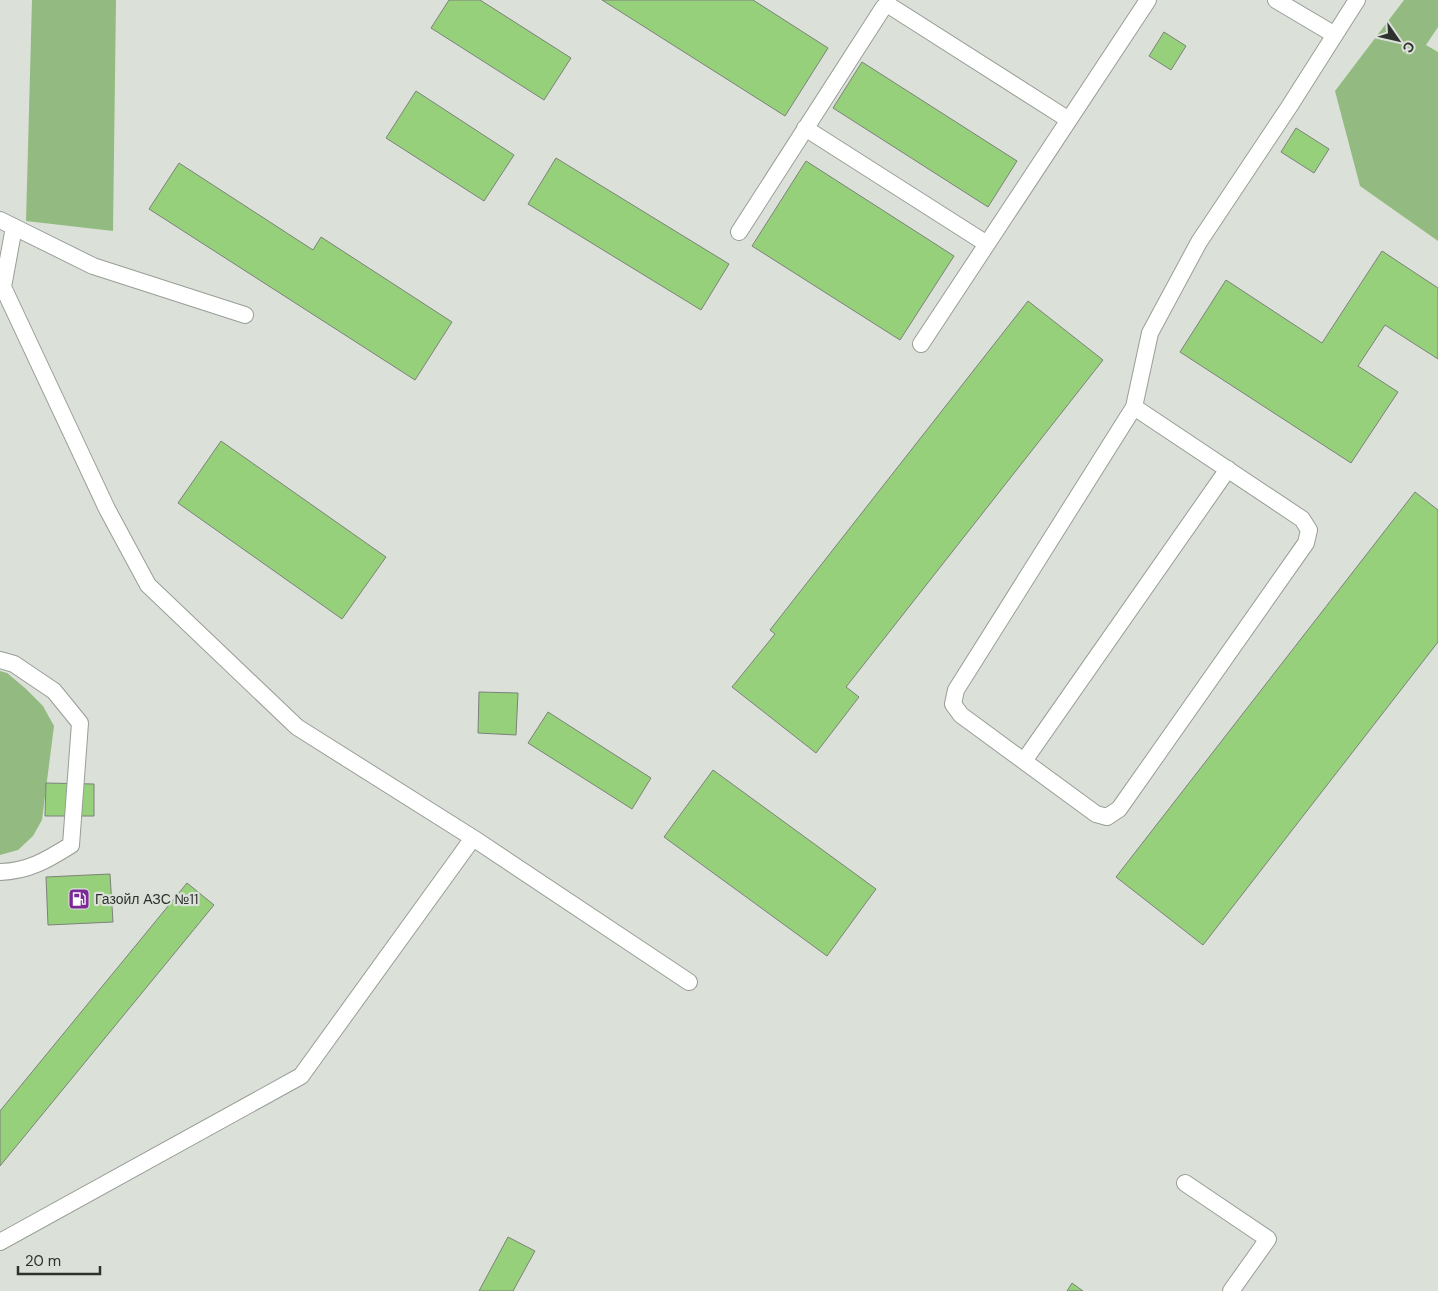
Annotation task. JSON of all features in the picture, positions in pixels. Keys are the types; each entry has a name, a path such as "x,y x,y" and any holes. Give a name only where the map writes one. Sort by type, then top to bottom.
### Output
{"lane":[{"path":"921,344 1148,0"},
{"path":"1276,0 1334,35"},
{"path":"1134,407 1302,519 1309,530 1306,543 1120,809 1108,817 1096,814 961,715 953,704 956,690 1134,407 1150,333 1199,242 1289,107 1357,0"},
{"path":"739,232 877,16 886,5 1069,120"},
{"path":"806,128 987,244"},
{"path":"245,315 93,266 7,224 3,287 107,510 148,585 298,727 473,838 689,982"},
{"path":"1024,761 1228,469"},
{"path":"0,660 14,664 54,691 80,723 71,845 48,859 18,871 0,872"},
{"path":"0,1242 301,1076 473,838"},
{"path":"1185,1183 1268,1239 1231,1291"}],"green space":[{"path":"32,0 116,0 113,231 26,221"},
{"path":"1404,0 1438,0 1438,27 1426,45 1438,52 1438,241 1360,186 1335,91"},
{"path":"0,671 7,673 43,706 54,726 42,820 33,836 18,850 0,855"}],"building":[{"path":"449,0 480,0 571,58 544,100 431,28"},
{"path":"602,0 753,0 828,48 785,116"},
{"path":"1164,32 1186,46 1171,70 1149,56"},
{"path":"862,62 1017,161 988,207 833,108"},
{"path":"416,91 514,155 484,201 386,138"},
{"path":"1296,128 1329,149 1314,173 1281,152"},
{"path":"556,158 729,264 701,310 528,204"},
{"path":"806,161 954,256 900,340 752,246"},
{"path":"179,163 313,250 321,237 452,322 415,380 149,209"},
{"path":"1382,251 1438,288 1438,359 1385,325 1358,366 1398,392 1351,463 1180,352 1226,280 1322,343"},
{"path":"1028,301 1103,360 846,687 859,697 816,753 732,687 775,634 770,630"},
{"path":"221,441 386,557 342,619 178,503"},
{"path":"1415,492 1438,510 1438,642 1203,945 1116,877"},
{"path":"479,692 518,693 516,735 478,733"},
{"path":"548,712 651,778 632,809 528,743"},
{"path":"713,770 876,889 827,956 664,837"},
{"path":"46,783 94,784 94,816 45,816"},
{"name":"Газойл АЗС №11","path":"110,874 113,922 48,925 46,877"},
{"path":"187,883 214,905 0,1166 0,1111"},
{"path":"508,1237 535,1251 513,1291 479,1291"},
{"path":"1072,1283 1083,1291 1067,1291"}],"place":[{"name":"Газойл АЗС №11","path":"79,899"}]}
